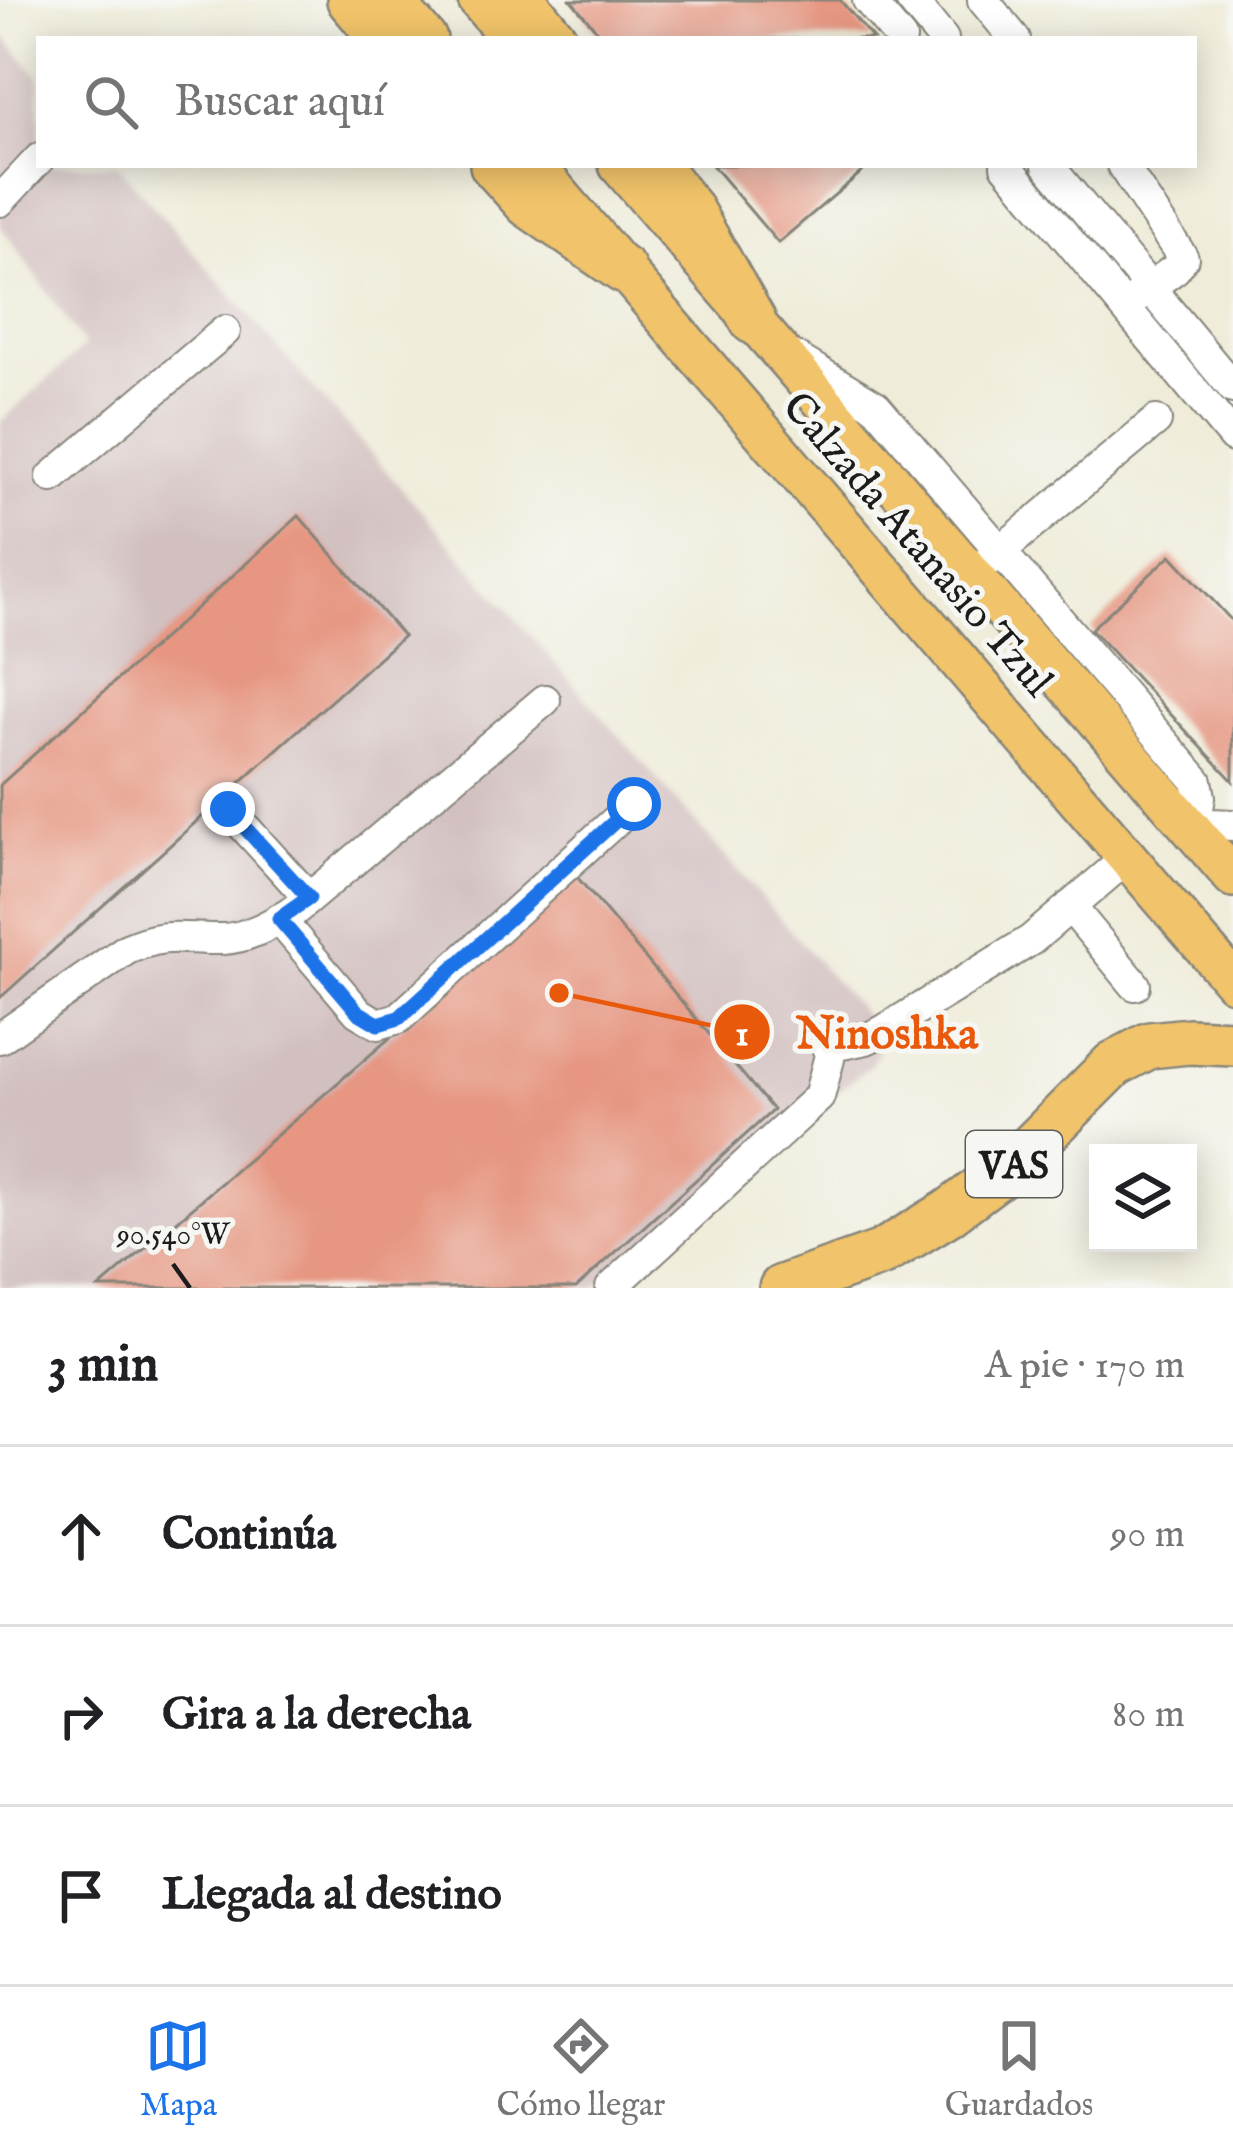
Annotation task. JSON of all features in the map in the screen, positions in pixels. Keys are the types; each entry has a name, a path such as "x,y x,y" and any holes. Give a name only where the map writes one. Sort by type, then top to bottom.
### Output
{"highway":[{"path":"350,0 380,36"},
{"path":"522,0 552,36"},
{"path":"496,168 528,204 623,270"},
{"path":"658,168 689,208 762,332"},
{"name":"VAS","path":"782,1288 882,1253 948,1213 1014,1164 1114,1064 1150,1046 1233,1043"}],"main road":[{"path":"394,0 424,36"},
{"path":"478,0 508,36"},
{"name":"Calzada Atanasio Tzul","path":"537,168 1233,981"},
{"name":"Calzada Atanasio Tzul","path":"622,168 762,332 987,563 1208,830 1233,877"}],"street":[{"path":"868,0 898,36"},
{"path":"983,0 1013,36"},
{"path":"0,201 36,162"},
{"path":"1008,168 1233,437"},
{"path":"1050,168 1233,388"},
{"path":"1124,168 1181,250 1180,264 1124,307"},
{"path":"52,477 225,331"},
{"path":"987,563 1156,421"},
{"path":"0,1038 146,940 167,935 226,940 279,919 545,700"},
{"path":"279,919 358,1012 378,1024 399,1018 634,804"},
{"path":"228,809 309,898"},
{"path":"611,1288 818,1097 828,1053 883,1031 1031,940 1127,858"},
{"path":"1070,906 1135,985"}],"shaded area":[{"path":"0,31 36,73 36,168 120,168 885,1038 871,1065 593,1288 0,1288 0,422 85,346 0,225"}],"building":[{"path":"571,0 840,0 870,36 601,36"},
{"path":"715,168 866,168 778,243"},
{"path":"299,516 403,636 0,998 0,785"},
{"path":"1171,555 1233,622 1233,781 1091,629"},
{"path":"577,877 773,1110 576,1288 99,1288"}],"place":[{"name":"Ninoshka","path":"559,993"}],"route":[{"path":"228,809 309,898 279,919 358,1012 378,1024 399,1018 634,804"}]}
